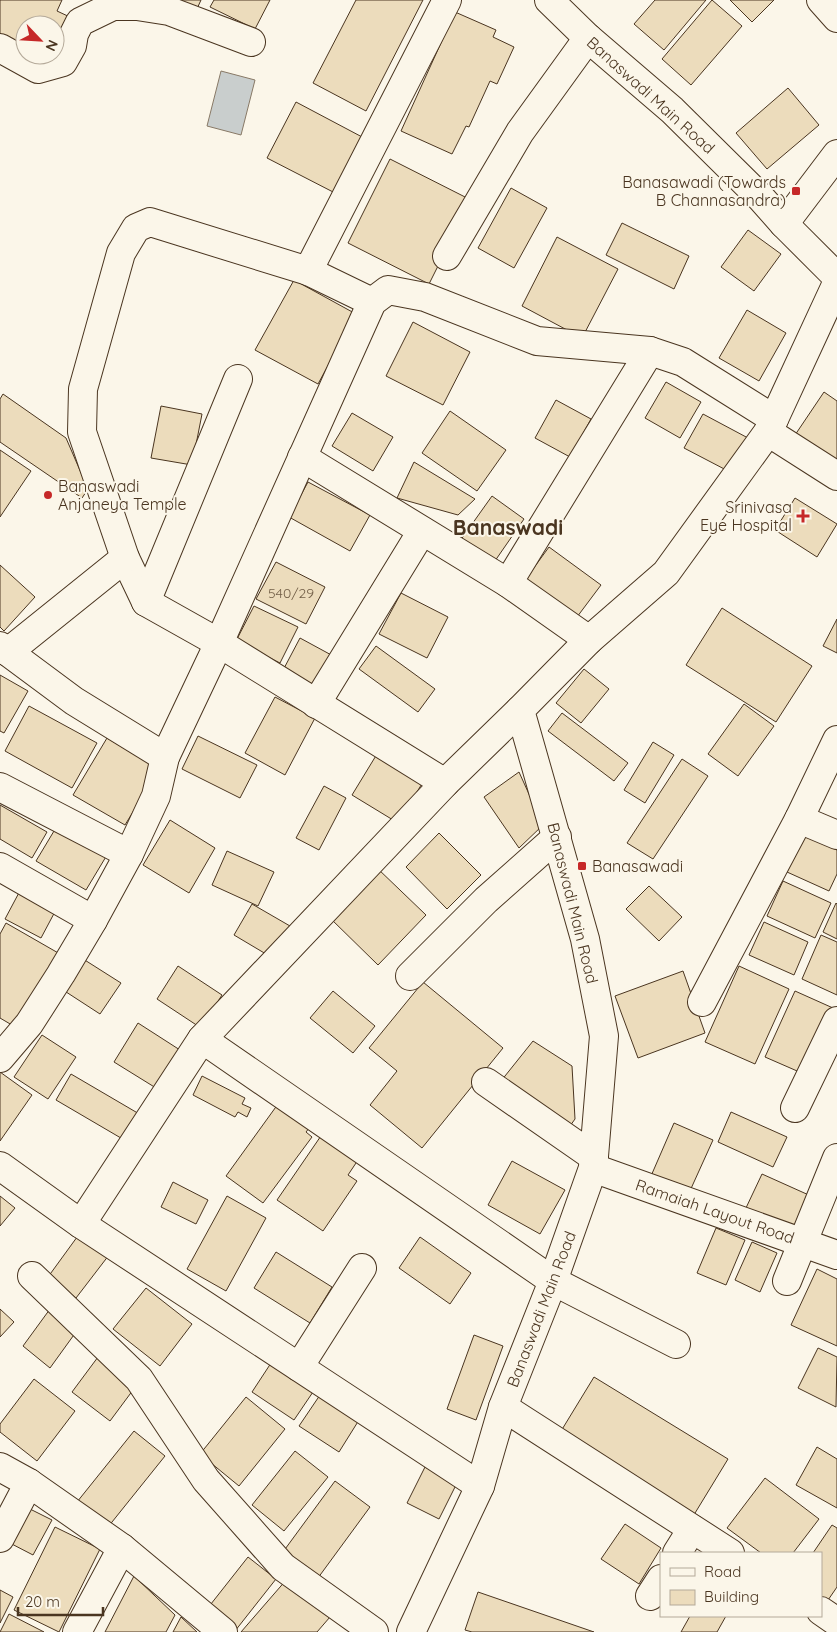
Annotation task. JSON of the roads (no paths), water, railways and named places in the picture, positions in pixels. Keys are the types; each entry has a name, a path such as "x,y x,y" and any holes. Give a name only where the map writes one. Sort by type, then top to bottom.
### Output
{"street":[{"path":"308,271 447,0"},
{"name":"Banaswadi Main Road","path":"549,0 588,38 672,110 837,277"},
{"path":"821,0 837,18"},
{"path":"0,48 38,69 63,62 72,46 74,34 80,22 113,6 137,6 169,12 251,42"},
{"path":"447,256 520,132 588,38"},
{"path":"784,224 837,154"},
{"path":"372,302 308,271 150,222 136,228 122,253 83,389 82,432 125,558 146,602 219,643 445,783"},
{"path":"81,1224 202,1039 445,783 589,640 666,573 771,425 837,283"},
{"path":"0,1058 29,1024 93,920 129,854 156,796 165,757 219,643 372,302 388,290 425,297 537,341 650,351 682,362 771,425 837,476"},
{"path":"508,583 650,351"},
{"path":"146,602 238,379"},
{"path":"302,457 508,583 589,640"},
{"path":"316,704 422,530"},
{"path":"125,558 4,649 74,701 165,757"},
{"name":"Banaswadi Main Road","path":"410,1632 480,1486 503,1406 553,1281 574,1224 593,1162 604,1036 585,939 520,710"},
{"path":"702,1002 799,819 837,740"},
{"path":"0,787 129,854"},
{"path":"799,819 837,835"},
{"path":"410,976 486,900 557,837"},
{"path":"0,867 93,920"},
{"path":"794,1108 837,1021"},
{"path":"202,1039 553,1281 676,1344"},
{"name":"Ramaiah Layout Road","path":"486,1082 593,1162 837,1255"},
{"path":"787,1281 837,1158"},
{"path":"0,1166 81,1224 480,1486"},
{"path":"299,1367 362,1268"},
{"path":"32,1276 138,1379 206,1480 283,1567 374,1632"},
{"path":"503,1406 728,1552"},
{"path":"0,1467 29,1483 122,1548 223,1632"},
{"path":"0,1538 29,1483"},
{"path":"678,1552 692,1529"},
{"path":"77,1632 122,1548"},
{"path":"822,1612 837,1622"}],"place":[{"name":"Banasawadi (Towards B Channasandra)","path":"796,191"},
{"name":"Banaswadi Anjaneya Temple","path":"48,495"},
{"name":"Srinivasa Eye Hospital","path":"803,516"},
{"name":"Banasawadi","path":"582,866"}],"district":[{"name":"Banaswadi","path":"508,527"}]}
